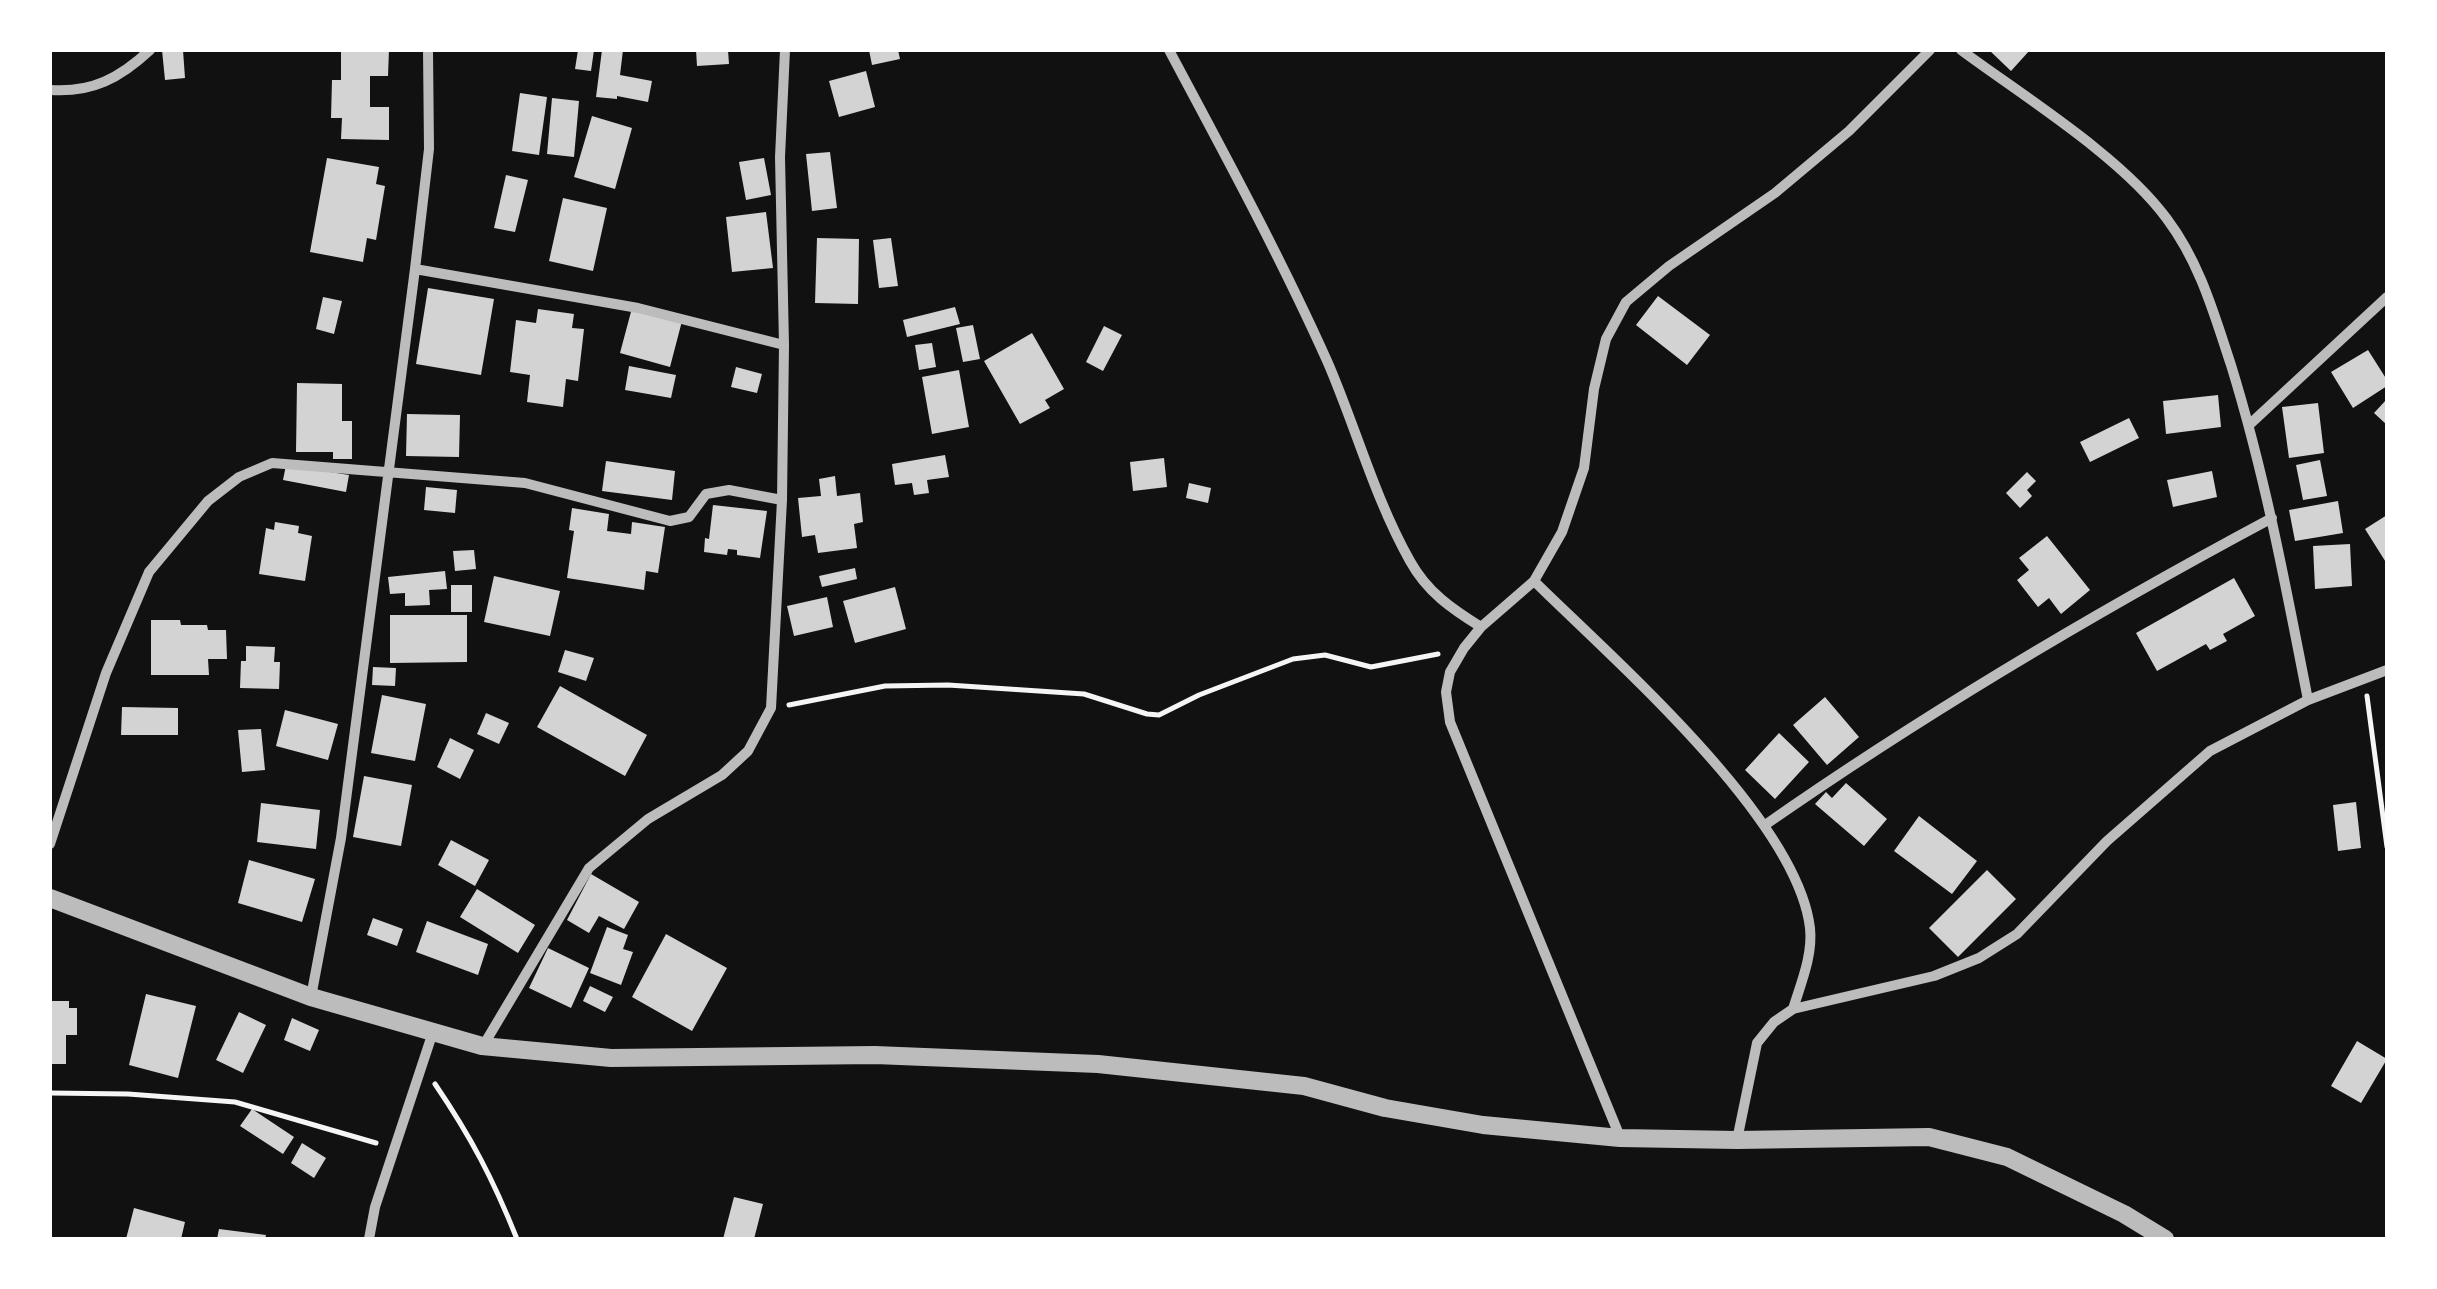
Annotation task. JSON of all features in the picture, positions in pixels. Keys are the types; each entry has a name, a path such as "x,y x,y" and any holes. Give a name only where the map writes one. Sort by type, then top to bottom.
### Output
{"street":[{"path":"50,90 72,92 103,84 128,71 150,50"},
{"path":"311,997 341,838 416,269 429,149 428,50"},
{"path":"482,1046 589,868 648,819 722,774 748,751 771,708 782,500 780,156 785,50"},
{"path":"1169,50 1304,311 1410,562 1446,606 1481,627"},
{"path":"1620,1138 1450,722 1446,692 1450,672 1481,627 1534,581 1562,532 1584,468 1594,389 1606,339 1626,302 1669,266 1775,193 1849,131 1930,50"},
{"path":"1961,50 2112,162 2167,218 2204,281 2249,424 2308,700"},
{"path":"416,269 638,308 784,346"},
{"path":"2249,424 2387,297"},
{"path":"50,844 106,673 148,572 208,500 239,477 272,462 525,484 670,521 689,516 706,494 729,490 782,500"},
{"path":"1765,825 1871,751 2049,644 2272,518"},
{"path":"1534,581 1676,720 1765,825 1800,886 1811,930 1807,968 1793,1009"},
{"path":"1737,1140 1757,1043 1774,1022 1793,1009 1934,976 1979,958 2017,934 2107,841 2210,751 2308,700 2387,670"},
{"path":"50,898 311,997 482,1046 611,1058 876,1055 1098,1064 1304,1086 1385,1108 1484,1125 1620,1138 1930,1136 2008,1157 2124,1214 2165,1239"},
{"path":"369,1239 393,1148 433,1032"}],"path":[{"path":"771,708 884,686 948,685 1084,694 1158,715 1199,695 1311,655 1371,667 1464,648"},
{"path":"2364,678 2387,847"},
{"path":"422,1065 468,1131 491,1174 516,1239"},
{"path":"50,1093 235,1102 393,1148"}],"building":[{"path":"162,50 183,50 185,78 165,80"},
{"path":"341,50 389,50 388,76 370,76 370,107 389,107 389,140 341,139 342,118 331,118 332,80 341,80"},
{"path":"578,50 594,50 591,71 575,69"},
{"path":"602,50 623,50 620,75 652,81 648,102 617,96 596,97"},
{"path":"696,50 728,50 729,64 697,66"},
{"path":"869,50 898,50 900,59 872,65"},
{"path":"1989,50 2030,50 2011,71"},
{"path":"866,71 875,107 839,117 829,81"},
{"path":"520,93 547,97 539,155 512,151"},
{"path":"552,98 579,101 574,157 547,154"},
{"path":"592,116 632,128 615,189 574,177"},
{"path":"830,152 837,208 812,211 806,154"},
{"path":"327,158 379,167 376,184 385,186 376,240 367,238 363,262 310,252"},
{"path":"764,158 771,195 746,200 739,162"},
{"path":"506,175 528,180 515,232 494,228"},
{"path":"563,198 607,208 593,271 549,261"},
{"path":"766,212 773,268 732,272 726,217"},
{"path":"817,238 859,239 858,304 815,303"},
{"path":"891,238 898,286 879,288 873,240"},
{"path":"428,288 494,299 481,375 416,364"},
{"path":"1658,296 1710,335 1687,365 1636,325"},
{"path":"323,297 342,301 334,334 316,329"},
{"path":"955,307 960,324 907,337 903,320"},
{"path":"632,308 682,321 670,367 620,353"},
{"path":"538,309 574,314 572,328 584,329 578,381 566,379 563,407 527,402 530,375 510,372 516,320 536,323"},
{"path":"973,325 980,359 963,362 956,328"},
{"path":"1104,326 1122,335 1103,371 1086,362"},
{"path":"1032,333 1064,389 1045,400 1050,408 1020,424 984,361"},
{"path":"932,343 936,367 919,370 915,345"},
{"path":"2368,350 2387,386 2353,408 2331,372"},
{"path":"629,366 676,375 671,398 625,390"},
{"path":"736,367 762,374 757,393 731,387"},
{"path":"959,370 969,427 932,434 922,377"},
{"path":"297,383 342,384 342,421 352,421 352,459 333,459 333,452 296,452"},
{"path":"2218,395 2221,427 2166,434 2163,401"},
{"path":"2387,399 2387,425 2374,413"},
{"path":"2318,403 2324,453 2289,458 2282,407"},
{"path":"407,414 460,415 459,457 406,456"},
{"path":"2129,418 2139,438 2090,462 2080,442"},
{"path":"945,455 949,477 927,480 929,493 914,495 912,483 895,485 892,464"},
{"path":"1164,458 1167,487 1133,491 1130,462"},
{"path":"2320,460 2327,496 2303,500 2296,465"},
{"path":"606,461 675,471 672,500 602,491"},
{"path":"286,465 349,475 346,492 283,480"},
{"path":"2212,471 2217,497 2173,507 2167,480"},
{"path":"2027,472 2036,481 2027,490 2032,496 2020,508 2006,493"},
{"path":"835,476 837,496 860,493 863,522 854,524 857,548 818,553 815,535 802,537 798,498 821,496 819,479"},
{"path":"1189,483 1211,488 1208,503 1186,498"},
{"path":"426,487 457,490 455,513 424,510"},
{"path":"2338,501 2343,533 2295,541 2289,510"},
{"path":"713,505 767,511 760,558 737,555 737,550 728,549 727,555 704,552"},
{"path":"572,508 609,514 607,531 631,534 632,522 665,527 658,573 646,571 644,590 567,578 574,531 569,530"},
{"path":"2387,515 2387,564 2365,529"},
{"path":"275,522 299,526 298,533 312,536 305,581 259,574 266,528 274,530"},
{"path":"2047,536 2090,590 2061,614 2049,598 2038,607 2017,580 2029,570 2019,558"},
{"path":"2350,544 2352,586 2315,589 2313,546"},
{"path":"474,550 476,569 455,571 453,551"},
{"path":"855,568 857,579 822,587 819,576"},
{"path":"445,571 447,589 429,590 430,605 405,606 405,593 390,594 388,577"},
{"path":"494,576 560,591 550,636 484,622"},
{"path":"2234,578 2255,616 2223,634 2227,641 2210,650 2206,644 2157,671 2136,633"},
{"path":"451,585 472,585 472,612 451,612"},
{"path":"895,587 906,629 855,643 843,601"},
{"path":"827,597 833,627 794,636 787,606"},
{"path":"390,615 467,615 467,662 390,663"},
{"path":"151,620 180,620 181,625 226,630 227,659 208,659 209,675 151,675"},
{"path":"246,646 275,647 274,662 280,662 279,689 240,688"},
{"path":"565,650 594,658 586,681 558,672"},
{"path":"373,667 396,668 395,686 372,685"},
{"path":"560,686 647,735 625,776 537,727"},
{"path":"382,695 426,704 415,761 371,753"},
{"path":"1825,697 1859,737 1827,765 1793,725"},
{"path":"122,707 178,708 178,735 121,735"},
{"path":"285,710 338,724 328,760 276,746"},
{"path":"486,713 509,723 499,744 477,734"},
{"path":"261,729 265,770 242,772 238,730"},
{"path":"1779,733 1809,762 1775,799 1745,770"},
{"path":"450,738 474,750 460,779 437,767"},
{"path":"364,776 412,785 401,846 353,837"},
{"path":"1846,783 1887,819 1864,846 1815,804 1826,792 1832,798"},
{"path":"2356,802 2361,848 2338,851 2333,805"},
{"path":"261,803 320,810 316,849 257,842"},
{"path":"1919,816 1977,861 1952,894 1894,851"},
{"path":"451,840 489,860 475,886 438,865"},
{"path":"249,860 315,879 302,922 238,903"},
{"path":"1987,870 2016,899 1958,957 1929,928"},
{"path":"591,874 639,902 624,929 599,916 589,933 567,920"},
{"path":"477,889 535,925 518,953 460,917"},
{"path":"373,918 403,929 397,946 367,935"},
{"path":"427,921 488,944 478,975 416,952"},
{"path":"607,927 628,935 623,949 633,952 621,985 590,973"},
{"path":"666,934 727,968 692,1031 632,997"},
{"path":"548,948 589,968 571,1008 529,988"},
{"path":"590,986 613,997 605,1012 583,1001"},
{"path":"146,994 196,1006 178,1078 129,1065"},
{"path":"50,1001 69,1001 69,1008 77,1008 77,1035 66,1035 66,1064 50,1064"},
{"path":"239,1012 266,1025 243,1073 216,1060"},
{"path":"292,1018 319,1030 310,1051 284,1040"},
{"path":"2357,1041 2387,1059 2361,1103 2331,1086"},
{"path":"252,1109 294,1137 283,1154 240,1126"},
{"path":"302,1143 326,1158 314,1178 291,1163"},
{"path":"734,1197 763,1204 754,1239 723,1239"},
{"path":"134,1208 185,1222 181,1239 126,1239"},
{"path":"219,1229 266,1235 265,1239 217,1239"}]}
